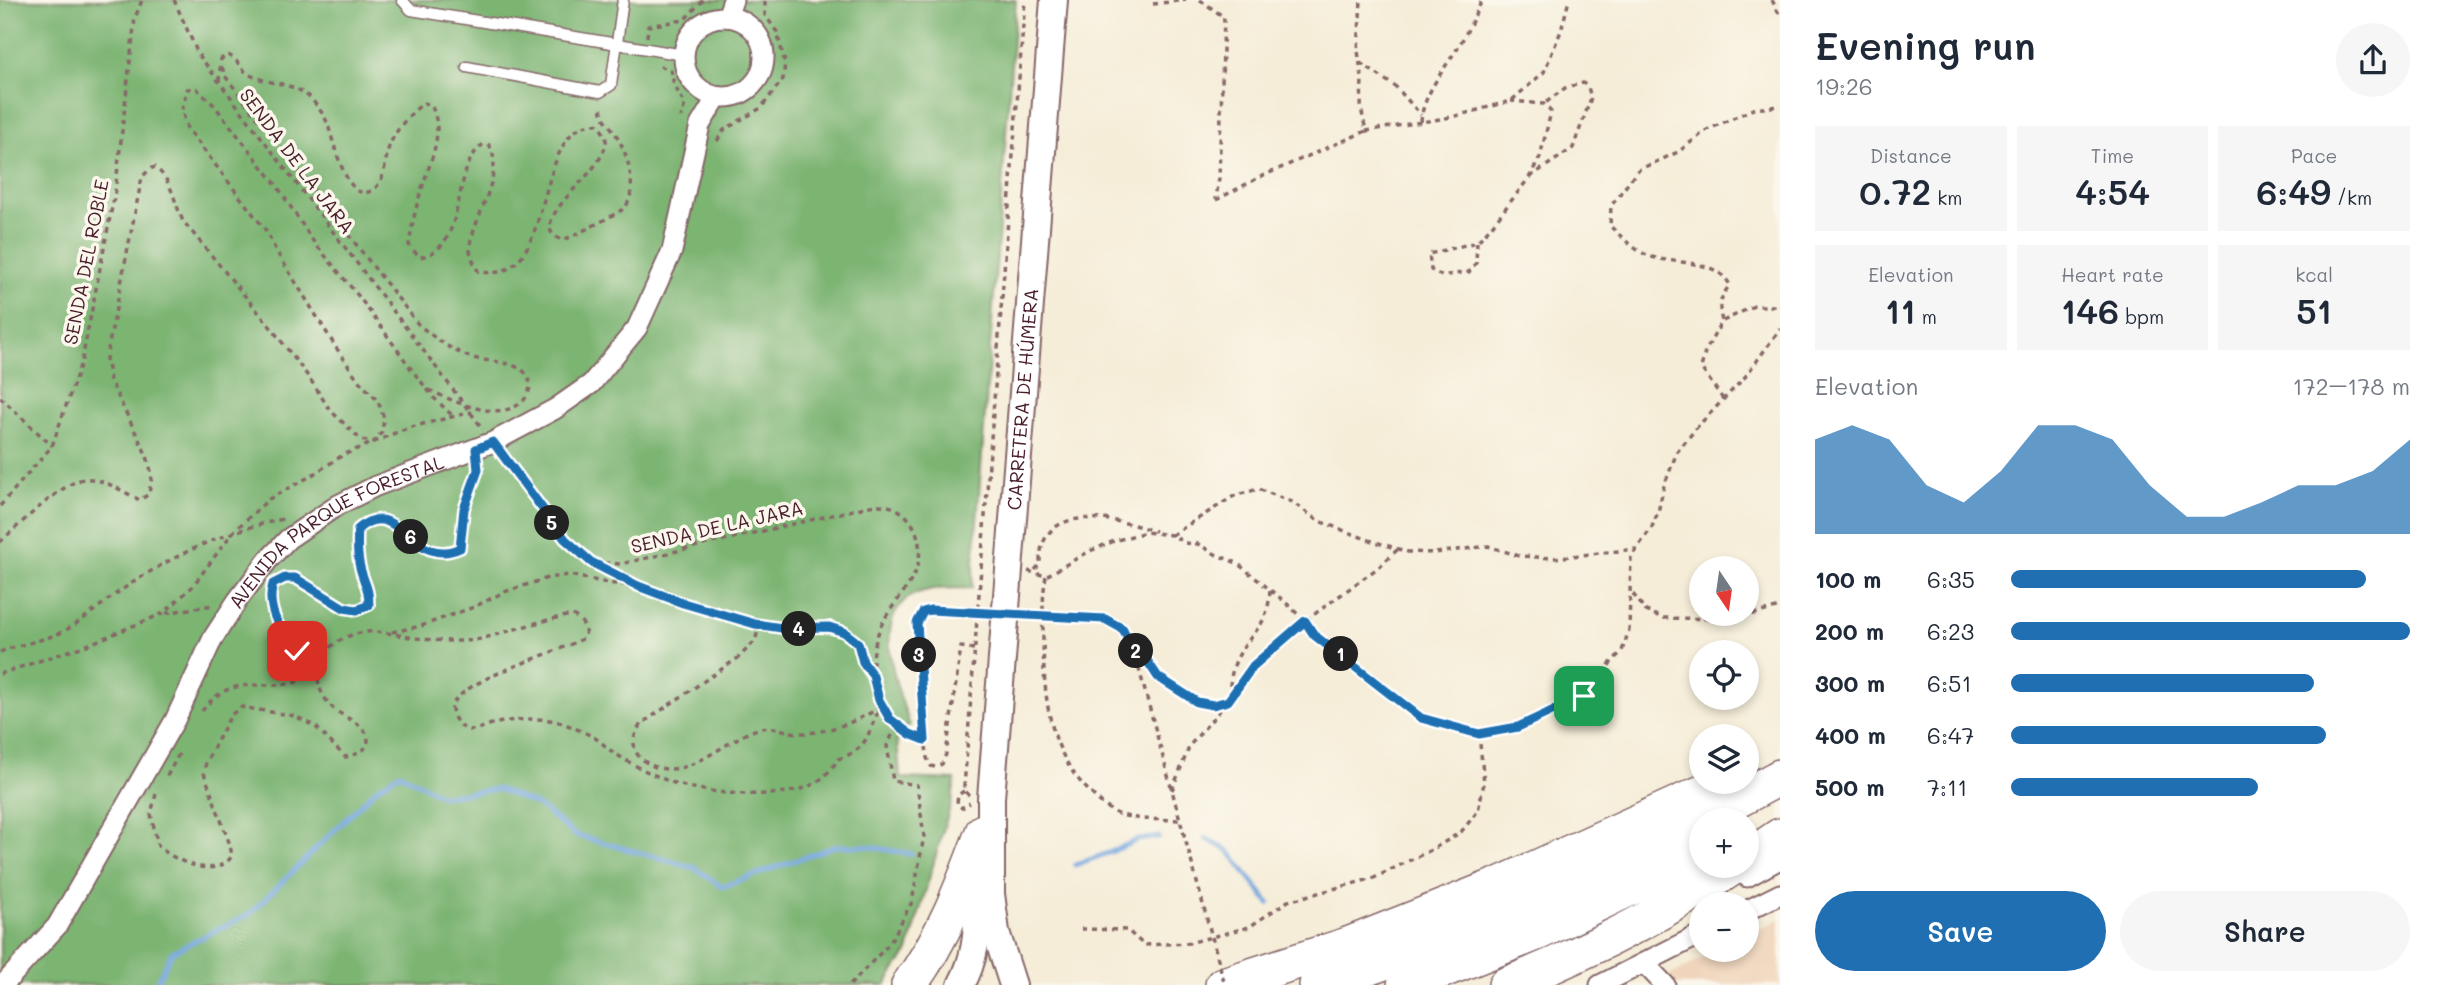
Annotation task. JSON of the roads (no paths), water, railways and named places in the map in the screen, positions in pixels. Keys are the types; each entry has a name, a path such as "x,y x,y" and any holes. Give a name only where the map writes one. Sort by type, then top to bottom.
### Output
{"highway":[{"path":"1759,767 1780,758"},
{"path":"1318,985 1404,956 1523,907 1641,852 1780,777"},
{"path":"1224,985 1348,945 1499,885 1700,794"},
{"path":"1759,822 1780,811"},
{"path":"909,985 923,965 959,896 983,832"},
{"path":"1759,850 1780,836"},
{"path":"1405,985 1539,932 1689,860"},
{"path":"1506,985 1622,934 1717,878"}],"main road":[{"name":"CARRETERA DE HÚMERA","path":"1013,985 996,932 991,894 991,798 1054,0"},
{"name":"CARRETERA DE HÚMERA","path":"961,985 976,947 983,832 991,798"}],"street":[{"path":"730,9 754,30 763,47 764,65 755,83 738,95 717,97 703,92 692,82 686,70 684,55 688,40 697,28 730,9"},
{"name":"AVENIDA PARQUE FORESTAL","path":"3,985 57,926 175,720 213,638 268,560 288,539 316,519 376,486 484,446 528,425 591,384 637,328 672,251 700,125 717,97"},
{"path":"1622,934 1780,859"},
{"path":"1759,904 1780,894"},
{"path":"1600,985 1689,940"},
{"path":"1644,962 1665,985"}],"lane":[{"path":"402,0 411,10 684,55"},
{"path":"467,67 600,92 611,85 623,0"}],"waterway":[{"path":"155,985 172,952 250,914 377,788 400,773 442,796 498,789 539,806 575,835 695,868 722,887 835,846 865,846 911,854"},
{"path":"1075,865 1137,840 1159,837"},
{"path":"1205,838 1229,851 1269,903"}]}
